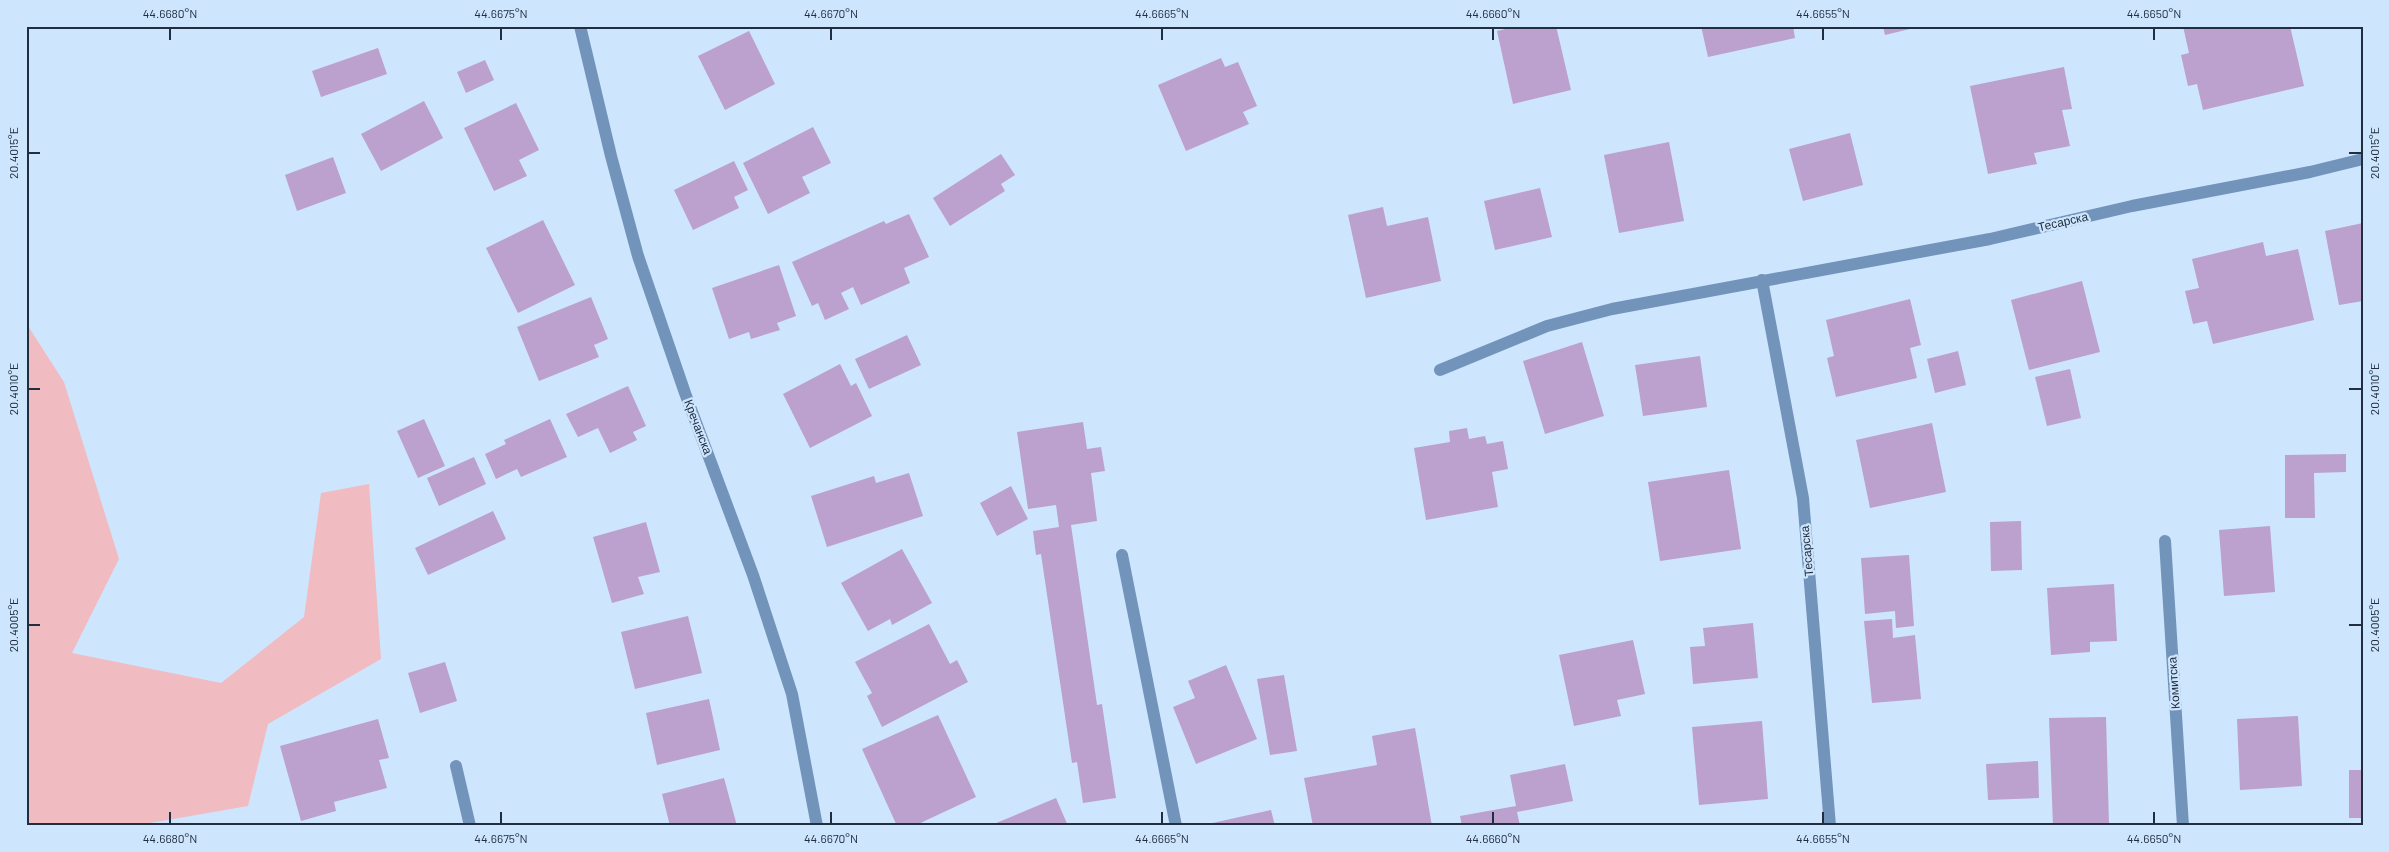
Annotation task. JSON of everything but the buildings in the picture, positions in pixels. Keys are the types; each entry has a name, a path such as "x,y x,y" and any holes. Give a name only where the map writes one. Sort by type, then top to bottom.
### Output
{"street":[{"name":"Кречанска","path":"580,26 611,156 638,256 685,393 754,575 792,694 817,826"},
{"name":"Тесарска","path":"1440,370 1547,326 1612,309 1762,280 1990,240 2132,206 2310,172 2363,159"},
{"name":"Тесарска","path":"1762,280 1803,498 1830,826"},
{"name":"Комитска","path":"2165,541 2183,826"},
{"path":"1122,555 1176,826"},
{"path":"456,766 470,826"}],"shaded area":[{"path":"26,323 64,382 119,559 72,653 221,683 304,617 321,493 369,484 381,659 268,724 248,806 133,826 26,826"}]}
